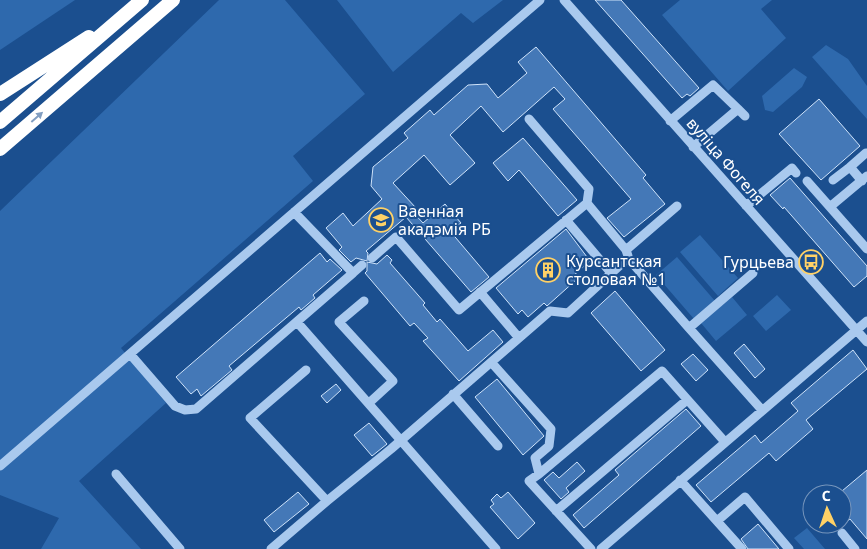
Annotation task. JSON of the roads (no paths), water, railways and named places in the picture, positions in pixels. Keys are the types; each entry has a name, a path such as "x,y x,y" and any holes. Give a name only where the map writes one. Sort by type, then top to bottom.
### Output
{"highway":[{"path":"0,149 172,0"},
{"path":"0,94 137,5"},
{"path":"0,122 137,5"}],"street":[{"path":"0,466 540,0"},
{"name":"вуліца Фогеля","path":"564,0 867,342"},
{"path":"670,121 713,85 745,116"},
{"path":"693,147 738,109"},
{"path":"372,258 396,237 459,310 587,203 589,189 529,119"},
{"path":"717,126 724,133"},
{"path":"833,180 866,153"},
{"path":"831,206 864,178 850,167"},
{"path":"746,206 792,168 796,173"},
{"path":"807,181 867,249"},
{"path":"587,203 689,328 762,410"},
{"path":"271,549 550,311 568,313 612,274 627,254 677,206"},
{"path":"294,212 353,273"},
{"path":"566,220 612,274"},
{"path":"130,354 175,406 185,410 196,409 362,265"},
{"path":"689,328 753,273"},
{"path":"480,292 519,338"},
{"path":"364,301 339,322 393,381 368,403"},
{"path":"601,549 855,329 867,321"},
{"path":"297,322 496,549"},
{"path":"491,362 551,429 550,446 535,458 539,474"},
{"path":"306,370 250,418 327,501"},
{"path":"591,549 529,482 662,371 724,442"},
{"path":"454,394 498,446"},
{"path":"556,511 687,400"},
{"path":"116,474 180,549"},
{"path":"680,480 742,549"},
{"path":"717,521 745,497 789,549"},
{"path":"843,534 855,549"}],"place":[{"name":"Ваенная акадэмія РБ","path":"381,220"},
{"name":"Гурцьева","path":"811,262"},
{"name":"Курсантская столовая №1","path":"548,270"}]}
